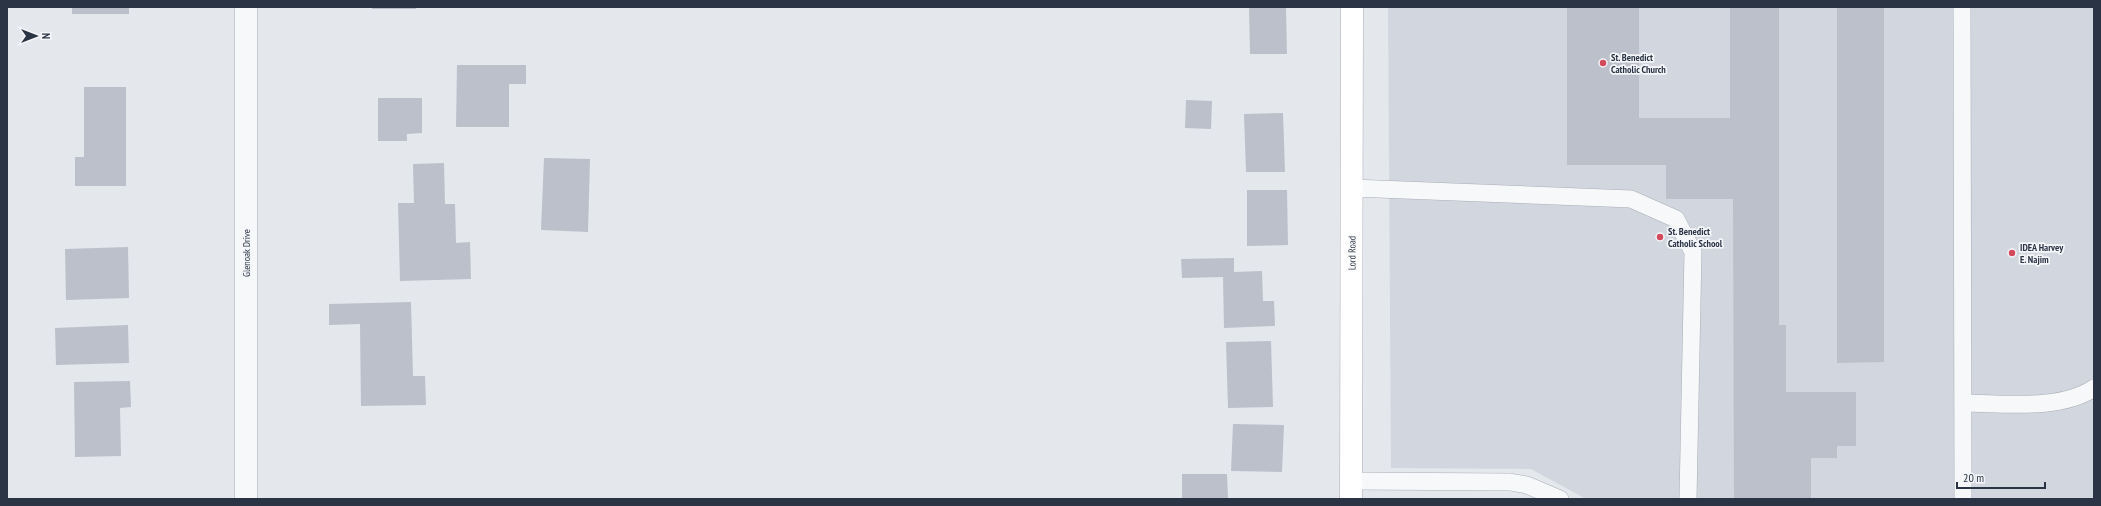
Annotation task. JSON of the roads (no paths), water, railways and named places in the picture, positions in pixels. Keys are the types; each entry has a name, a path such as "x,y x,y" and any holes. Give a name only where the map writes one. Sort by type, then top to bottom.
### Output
{"street":[{"name":"Glenoak Drive","path":"246,7 246,499"},
{"name":"Lord Road","path":"1351,490 1352,7"}],"lane":[{"path":"1962,7 1963,499"},
{"path":"1352,188 1631,198 1676,219 1693,252 1688,499"},
{"path":"1963,403 2065,401 2083,395 2094,388"},
{"path":"1351,490 1510,482 1527,485 1560,499"}],"place":[{"name":"St. Benedict Catholic Church","path":"1603,63"},
{"name":"St. Benedict Catholic School","path":"1660,237"},
{"name":"IDEA Harvey E. Najim","path":"2012,253"}]}
